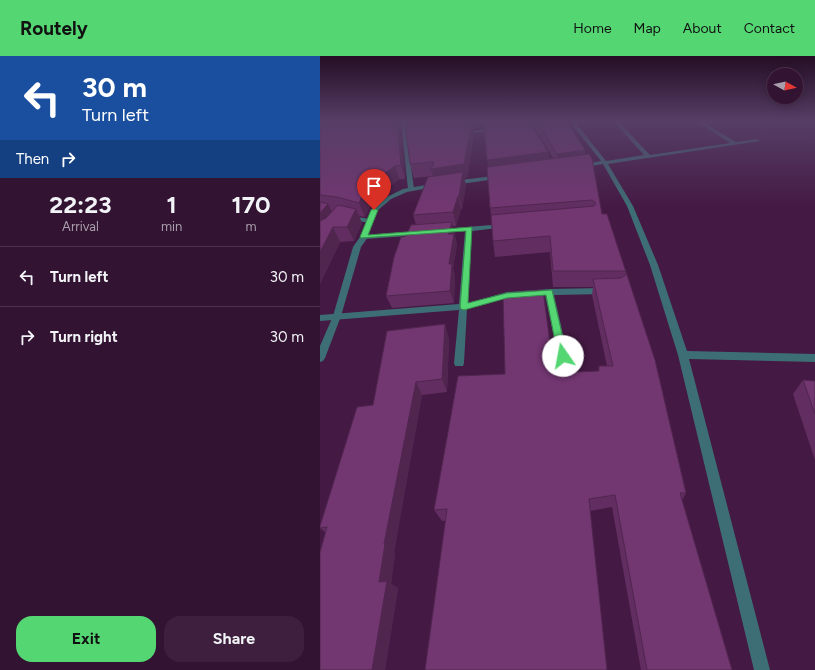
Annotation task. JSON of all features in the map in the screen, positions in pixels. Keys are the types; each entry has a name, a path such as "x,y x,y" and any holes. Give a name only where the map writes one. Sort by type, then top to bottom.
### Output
{"street":[{"path":"406,151 411,189"},
{"path":"595,151 604,162 630,206 648,250 683,355 762,670"},
{"path":"643,151 648,156"},
{"path":"569,167 687,151"},
{"path":"449,184 510,175"},
{"path":"320,358 337,316 357,247 364,237 374,210 389,198 405,190 441,185"},
{"path":"338,220 343,216 369,221"},
{"path":"364,237 515,225"},
{"path":"459,363 469,229"},
{"path":"320,318 464,307 507,296 549,292 611,291"},
{"path":"549,292 563,356"},
{"path":"683,355 815,358"}],"building":[{"path":"320,151 400,151 401,165 395,166 367,186 359,203 337,197 320,195"},
{"path":"408,151 467,151 464,164 431,169 434,162 410,164"},
{"path":"486,151 547,151 548,152 487,160"},
{"path":"555,151 580,151 557,154"},
{"path":"589,154 592,159 602,214 607,214 626,273 625,271 553,271 550,236 493,241 491,215 594,206 596,203 592,200 490,208 487,167"},
{"path":"463,172 459,196 453,212 413,215 428,177"},
{"path":"320,202 328,204 320,213"},
{"path":"338,205 356,209 347,227 333,227 320,252 320,221 326,218"},
{"path":"452,222 448,234 454,234 449,264 452,264 450,291 386,296 394,257 401,237 406,236 411,225"},
{"path":"627,274 655,360 686,493 680,493 732,670 647,670 615,495 589,499 607,670 425,670 447,509 434,510 458,376 505,374 503,294 543,290 554,373 599,371 599,366 613,366 593,279 621,278"},
{"path":"445,324 442,379 416,382 384,544 379,582 387,581 372,670 320,670 320,552 327,527 320,528 320,526 357,407 373,405 387,331"},
{"path":"803,380 815,381 815,414"}],"route":[{"path":"374,210 364,237 469,229 464,307 507,296 549,292 563,356"}]}
